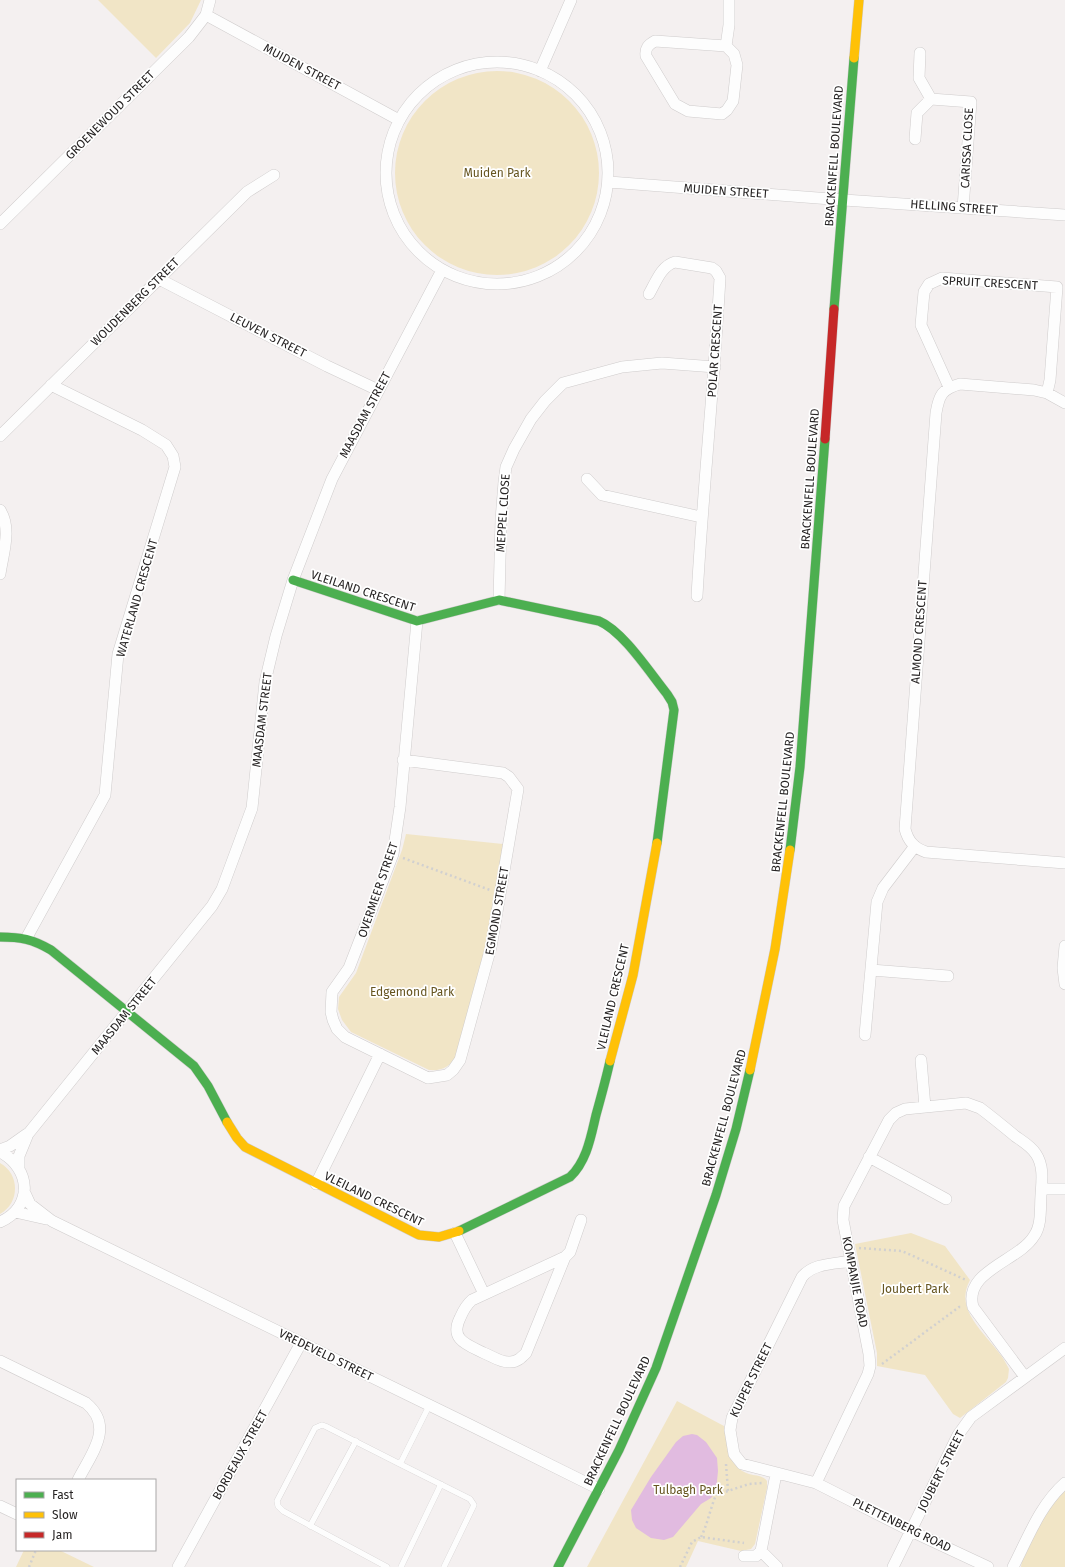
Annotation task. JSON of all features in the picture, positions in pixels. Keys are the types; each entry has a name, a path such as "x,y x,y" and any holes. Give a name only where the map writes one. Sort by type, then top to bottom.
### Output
{"street":[{"name":"GROENEWOUD STREET","path":"0,224 181,45 206,15 210,0"},
{"path":"540,71 571,0"},
{"path":"726,46 729,25 729,0"},
{"name":"BRACKENFELL BOULEVARD","path":"558,1567 599,1489 652,1376 713,1206 746,1091 775,956 790,859 800,767 859,0"},
{"name":"MUIDEN STREET","path":"206,15 399,120"},
{"path":"655,41 726,46 734,54 737,65 733,102 722,114 688,111 675,104 646,56 646,52 650,44 655,41"},
{"path":"915,139 917,114 931,99 919,78 920,53"},
{"path":"495,62 519,64 540,71 565,85 585,105 599,128 607,155 609,182 605,202 588,239 574,254 558,267 521,282 501,285 480,283 467,280 442,270 419,252 401,230 390,203 386,175 389,146 399,120 413,101 430,84 450,72 472,65 495,62"},
{"name":"CARISSA CLOSE","path":"931,99 972,102 963,208"},
{"name":"WOUDENBERG STREET","path":"0,436 247,192 274,175"},
{"name":"MUIDEN STREET","path":"609,182 844,200"},
{"name":"HELLING STREET","path":"844,200 1065,214"},
{"name":"POLAR CRESCENT","path":"649,294 662,272 670,263 675,262 712,268 716,271 720,278 715,368 701,518 696,596"},
{"name":"MAASDAM STREET","path":"19,1167 19,1156 28,1134 212,906 222,889 247,824 254,801 265,682 276,636 293,580 332,479 442,270"},
{"name":"SPRUIT CRESCENT","path":"949,388 921,325 924,292 929,284 938,279 947,278 1061,287 1050,380 1047,393"},
{"name":"LEUVEN STREET","path":"159,279 327,366 378,390"},
{"name":"MEPPEL CLOSE","path":"499,600 501,520 506,467 514,449 531,419 545,401 562,383 622,367 662,363 715,368"},
{"path":"949,388 960,384 1034,390 1047,393 1065,403"},
{"name":"WATERLAND CRESCENT","path":"27,937 105,795 118,654 176,467 173,456 166,445 142,430 51,385"},
{"name":"ALMOND CRESCENT","path":"915,846 907,836 905,822 934,437 938,401 942,393 949,388"},
{"path":"587,479 602,494 701,518"},
{"path":"0,510 6,522 7,532 0,574"},
{"name":"VLEILAND CRESCENT","path":"127,1012 202,1074 235,1136 245,1147 419,1235 439,1237 455,1233 570,1177 581,1165 588,1146 633,975 659,833 674,710 672,702 612,628 599,621 499,600 417,621 293,580"},
{"name":"OVERMEER STREET","path":"380,1054 345,1037 337,1029 333,1020 331,1008 332,992 350,968 393,854 400,807 417,621"},
{"name":"EGMOND STREET","path":"380,1054 428,1078 446,1075 453,1070 460,1060 491,947 518,789 514,782 503,773 404,760"},
{"path":"865,1035 877,902 879,895 915,846 926,852 1065,863"},
{"path":"0,937 27,937 39,942 51,950 127,1012"},
{"path":"1065,946 1063,968 1065,984"},
{"path":"871,970 948,976"},
{"path":"316,1184 380,1054"},
{"path":"921,1060 925,1107"},
{"name":"KOMPANJIE ROAD","path":"816,1483 868,1374 870,1366 842,1213 844,1206 869,1157 892,1116 905,1109 966,1103 980,1108 1031,1148 1036,1154 1042,1171 1042,1190 1039,1223 1035,1236 1030,1242 975,1284"},
{"name":"MAASDAM STREET","path":"0,1151 28,1134"},
{"path":"0,1151 10,1157 19,1167 24,1178 24,1191 21,1202 15,1212 0,1222"},
{"path":"869,1157 946,1199"},
{"path":"1042,1190 1065,1189"},
{"name":"VREDEVELD STREET","path":"24,1191 30,1204 52,1221"},
{"name":"VREDEVELD STREET","path":"15,1212 52,1221 599,1489"},
{"path":"565,1258 472,1300 466,1306 457,1323 457,1335 462,1342 503,1362 517,1361 526,1353 565,1258 570,1252 581,1220"},
{"path":"455,1233 484,1294"},
{"name":"KUIPER STREET","path":"733,1450 730,1430 732,1418 802,1277 809,1270 814,1268 851,1261"},
{"path":"975,1284 971,1296 973,1307 1025,1377"},
{"name":"BORDEAUX STREET","path":"178,1567 301,1343"},
{"name":"JOUBERT STREET","path":"893,1567 964,1424 971,1417 1065,1348"},
{"path":"0,1361 86,1403 95,1412 100,1425 99,1439 79,1479"},
{"path":"733,1450 736,1458 742,1464 775,1479 816,1483"},
{"path":"744,1556 756,1556 762,1547 775,1479"},
{"name":"PLETTENBERG ROAD","path":"816,1483 911,1531 988,1567"},
{"path":"1012,1567 1045,1504 1065,1483"},
{"path":"0,1506 16,1514"},
{"path":"762,1547 777,1567"}],"lane":[{"path":"400,1464 429,1406"},
{"path":"387,1567 283,1511 278,1506 277,1501 315,1428 325,1426 470,1499 474,1505 444,1567"},
{"path":"310,1526 356,1441"},
{"path":"401,1567 441,1484"}],"path":[{"path":"393,854 500,894"},
{"path":"849,1247 902,1251 975,1284"},
{"path":"870,1366 881,1364 959,1307 973,1307"},
{"path":"728,1491 727,1453 733,1450"},
{"path":"680,1567 692,1542 701,1536 707,1525 716,1495 749,1484 766,1482 775,1479"},
{"path":"701,1536 762,1547"},
{"path":"30,1567 36,1551"}],"green space":[{"path":"98,0 201,0 190,23 156,58"},
{"name":"Muiden Park","path":"487,71 507,71 527,75 545,83 562,94 576,108 587,125 595,143 599,163 599,183 595,203 587,221 576,238 562,252 545,263 527,271 507,275 487,275 467,271 449,263 432,252 418,238 407,221 399,203 395,183 395,163 399,143 407,125 418,108 432,94 449,83 467,75"},
{"name":"Edgemond Park","path":"406,834 503,844 489,933 457,1056 448,1066 438,1070 429,1070 351,1032 342,1020 338,1009 339,997 356,973 402,850"},
{"path":"0,1163 7,1168 11,1174 15,1188 11,1203 7,1209 0,1214"},
{"name":"Joubert Park","path":"911,1233 945,1246 970,1280 966,1293 966,1304 971,1316 1003,1358 1009,1369 1006,1382 960,1418 953,1414 925,1375 877,1366 877,1353 855,1244"},
{"name":"Tulbagh Park","path":"677,1401 724,1426 726,1441 733,1461 742,1471 761,1477 767,1481 767,1488 755,1544 751,1549 741,1551 698,1541 686,1567 587,1567"},
{"path":"1065,1489 1065,1567 1021,1567 1022,1560 1048,1508"},
{"path":"24,1551 61,1551 94,1567 16,1567"}],"shaded area":[{"path":"692,1434 697,1435 706,1442 717,1458 718,1471 716,1491 711,1498 701,1504 673,1537 664,1540 651,1538 636,1528 632,1520 631,1510 651,1477 676,1442 683,1436"}],"traffic: fast":[{"path":"834,309 854,58"},
{"path":"790,850 800,767 825,439"},
{"path":"293,580 417,621 499,600 599,621 608,626 627,643 644,664 667,694 672,702 674,710 657,843"},
{"path":"0,937 26,939 51,950 194,1066 208,1086 227,1122"},
{"path":"459,1231 570,1177 576,1171 588,1148 610,1061"},
{"path":"558,1567 619,1450 656,1368 716,1195 736,1129 750,1070"}],"traffic: slow":[{"path":"854,58 859,0"},
{"path":"610,1061 633,975 657,843"},
{"path":"750,1070 775,949 790,850"},
{"path":"227,1122 237,1138 245,1147 419,1235 439,1237 459,1231"}],"traffic: jam":[{"path":"825,439 834,309"}]}
